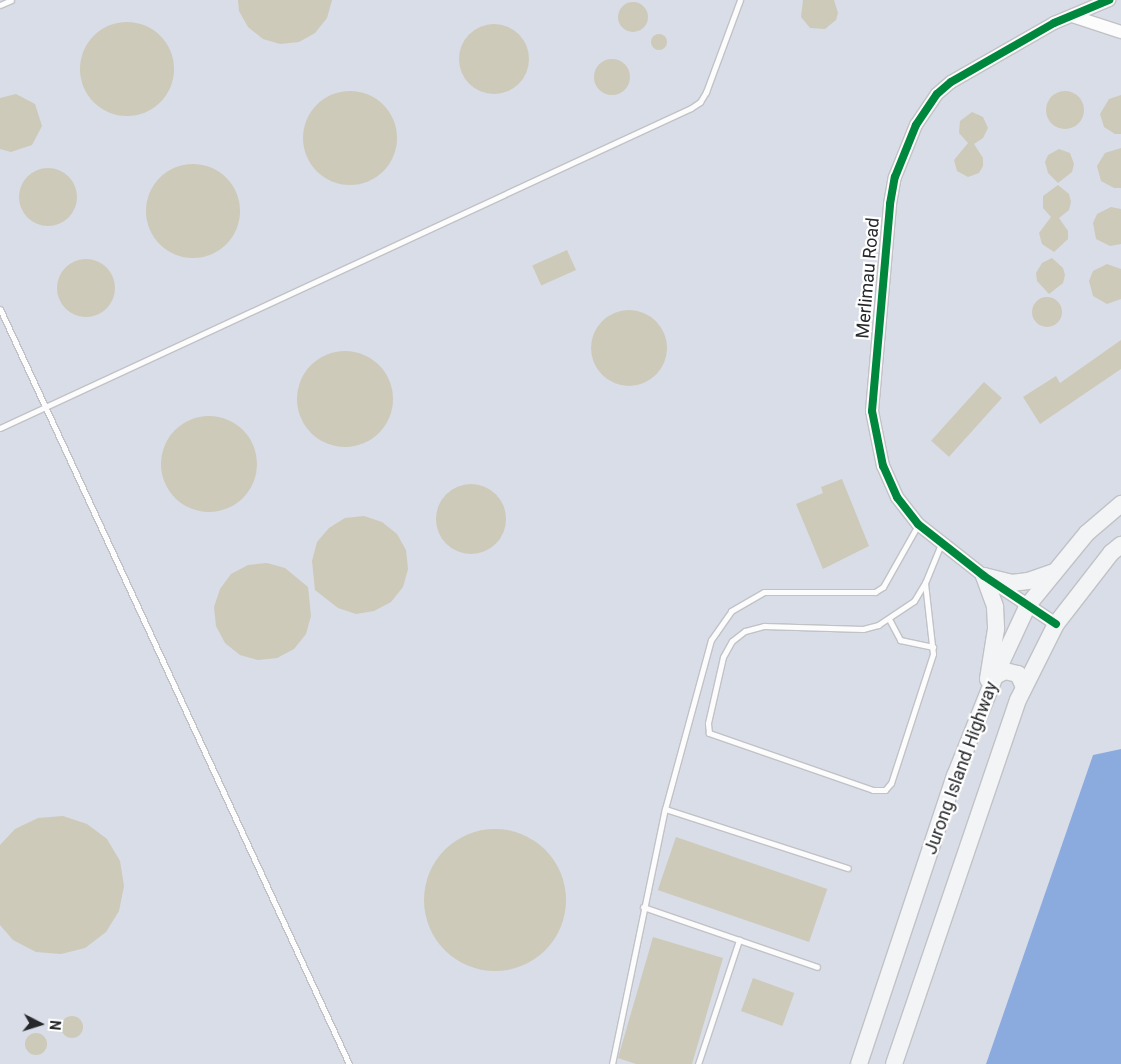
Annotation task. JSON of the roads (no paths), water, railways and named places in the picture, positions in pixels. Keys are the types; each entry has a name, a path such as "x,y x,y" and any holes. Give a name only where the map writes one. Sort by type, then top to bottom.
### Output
{"main road":[{"name":"Jurong Island Highway","path":"859,1064 955,776 984,700 1028,605 1087,533 1121,504"},
{"name":"Jurong Island Highway","path":"894,1064 1024,687 1056,624 1111,552 1121,545"},
{"path":"984,576 1012,583 1028,581 1056,570"},
{"path":"984,576 995,607 996,629 984,700"},
{"path":"995,676 1006,671 1018,674 1024,687"}],"street":[{"name":"Merlimau Road","path":"1056,624 984,576 918,524 897,497 883,466 872,411 890,204 895,177 916,125 937,94 951,82 1072,16 1109,0"},
{"path":"1072,16 1121,32"}],"lane":[{"path":"0,5 11,0"},
{"path":"0,428 700,102 740,0"},
{"path":"0,309 349,1064"},
{"path":"612,1064 643,907 665,809 711,640 731,612 764,592 875,592 882,587 918,524"},
{"path":"925,583 933,647 932,662 891,783 882,792 709,733 708,723 723,658 732,640 745,631 764,626 863,629 889,619 914,601 925,583 941,544"},
{"path":"889,619 900,640 933,647"},
{"path":"665,809 848,868"},
{"path":"643,907 817,967"},
{"path":"698,1064 738,940"}],"water":[{"path":"1121,749 1121,1064 986,1064 1093,755"}]}
